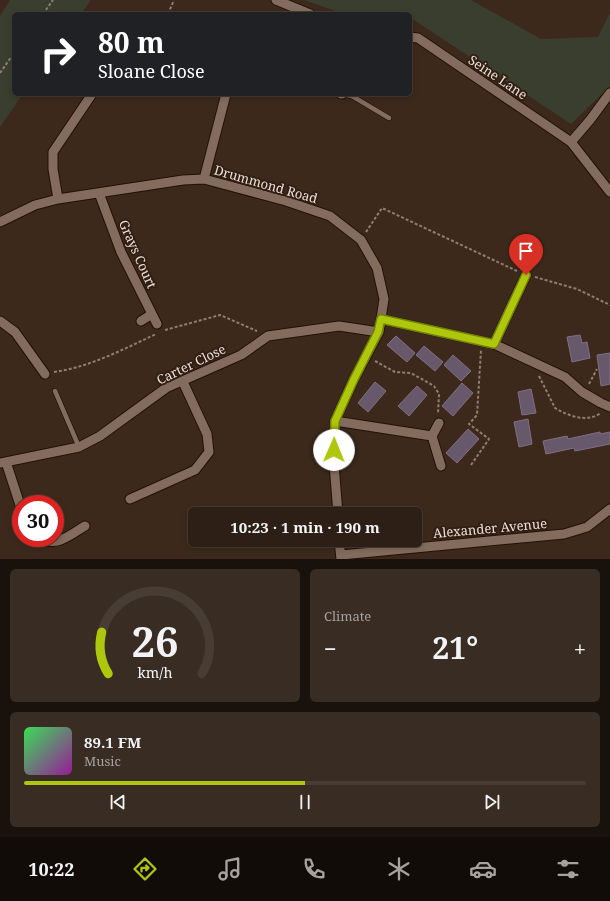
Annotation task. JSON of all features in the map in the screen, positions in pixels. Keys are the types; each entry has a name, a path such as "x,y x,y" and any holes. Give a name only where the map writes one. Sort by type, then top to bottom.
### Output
{"street":[{"path":"276,0 305,12"},
{"name":"Seine Lane","path":"412,37 418,38 571,142 610,192"},
{"path":"571,142 610,93"},
{"path":"58,198 53,170 53,152 91,96"},
{"path":"204,179 225,96"},
{"name":"Drummond Road","path":"0,222 36,205 58,198 183,180 204,179 286,201 330,216 361,240 377,268 384,299 378,332 335,421"},
{"name":"Grays Court","path":"99,193 121,252 157,324"},
{"path":"494,344 526,275"},
{"path":"141,321 152,314"},
{"path":"381,319 494,344 565,377 585,394 608,408"},
{"path":"0,321 15,332 45,374"},
{"name":"Carter Close","path":"3,463 79,447 100,436 166,388 183,382 241,354 268,336 340,326 378,332"},
{"path":"130,500 195,470 209,452 207,434 183,382"},
{"path":"337,507 334,464 335,421 432,436"},
{"path":"439,424 432,436 441,466"},
{"path":"3,463 16,495"},
{"name":"Alexander Avenue","path":"341,557 564,534 587,527 610,509"},
{"path":"64,538 86,526"},
{"path":"340,547 341,557"}],"lane":[{"path":"352,96 389,118"},
{"path":"55,391 74,439 79,447"}],"path":[{"path":"44,12 53,0"},
{"path":"169,12 174,0"},
{"path":"0,73 12,56"},
{"path":"361,240 382,208 526,275 578,289 610,305"},
{"path":"45,374 68,370 121,351 162,331 220,315 268,336"},
{"path":"471,465 489,439 470,424 477,415 482,341"},
{"path":"366,356 395,372 411,373 434,386 439,394 439,424"},
{"path":"533,363 555,408 579,418 595,417 608,408"},
{"path":"585,394 597,369"}],"green space":[{"path":"10,0 91,0 82,12 12,12 12,96 22,96 0,127 0,16"},
{"path":"304,0 471,0 541,39 598,37 610,13 610,86 571,124 412,20 412,12 338,12"}],"building":[{"path":"580,335 582,343 587,342 590,358 572,362 567,337"},
{"path":"396,336 415,353 407,362 387,345"},
{"path":"424,346 443,362 435,371 416,355"},
{"path":"610,353 610,384 601,386 597,355"},
{"path":"453,355 471,371 461,381 444,365"},
{"path":"375,382 386,391 368,412 358,403"},
{"path":"462,383 473,393 453,416 442,406"},
{"path":"417,386 427,395 409,416 398,406"},
{"path":"531,389 536,413 522,415 518,392"},
{"path":"528,419 532,444 519,447 514,422"},
{"path":"468,429 479,439 457,463 446,453"},
{"path":"600,432 600,434 610,432 610,444 575,451 574,448 546,454 543,441 567,436 568,439"}],"route":[{"path":"334,450 335,421 378,332 381,319 494,344 526,275"}]}
